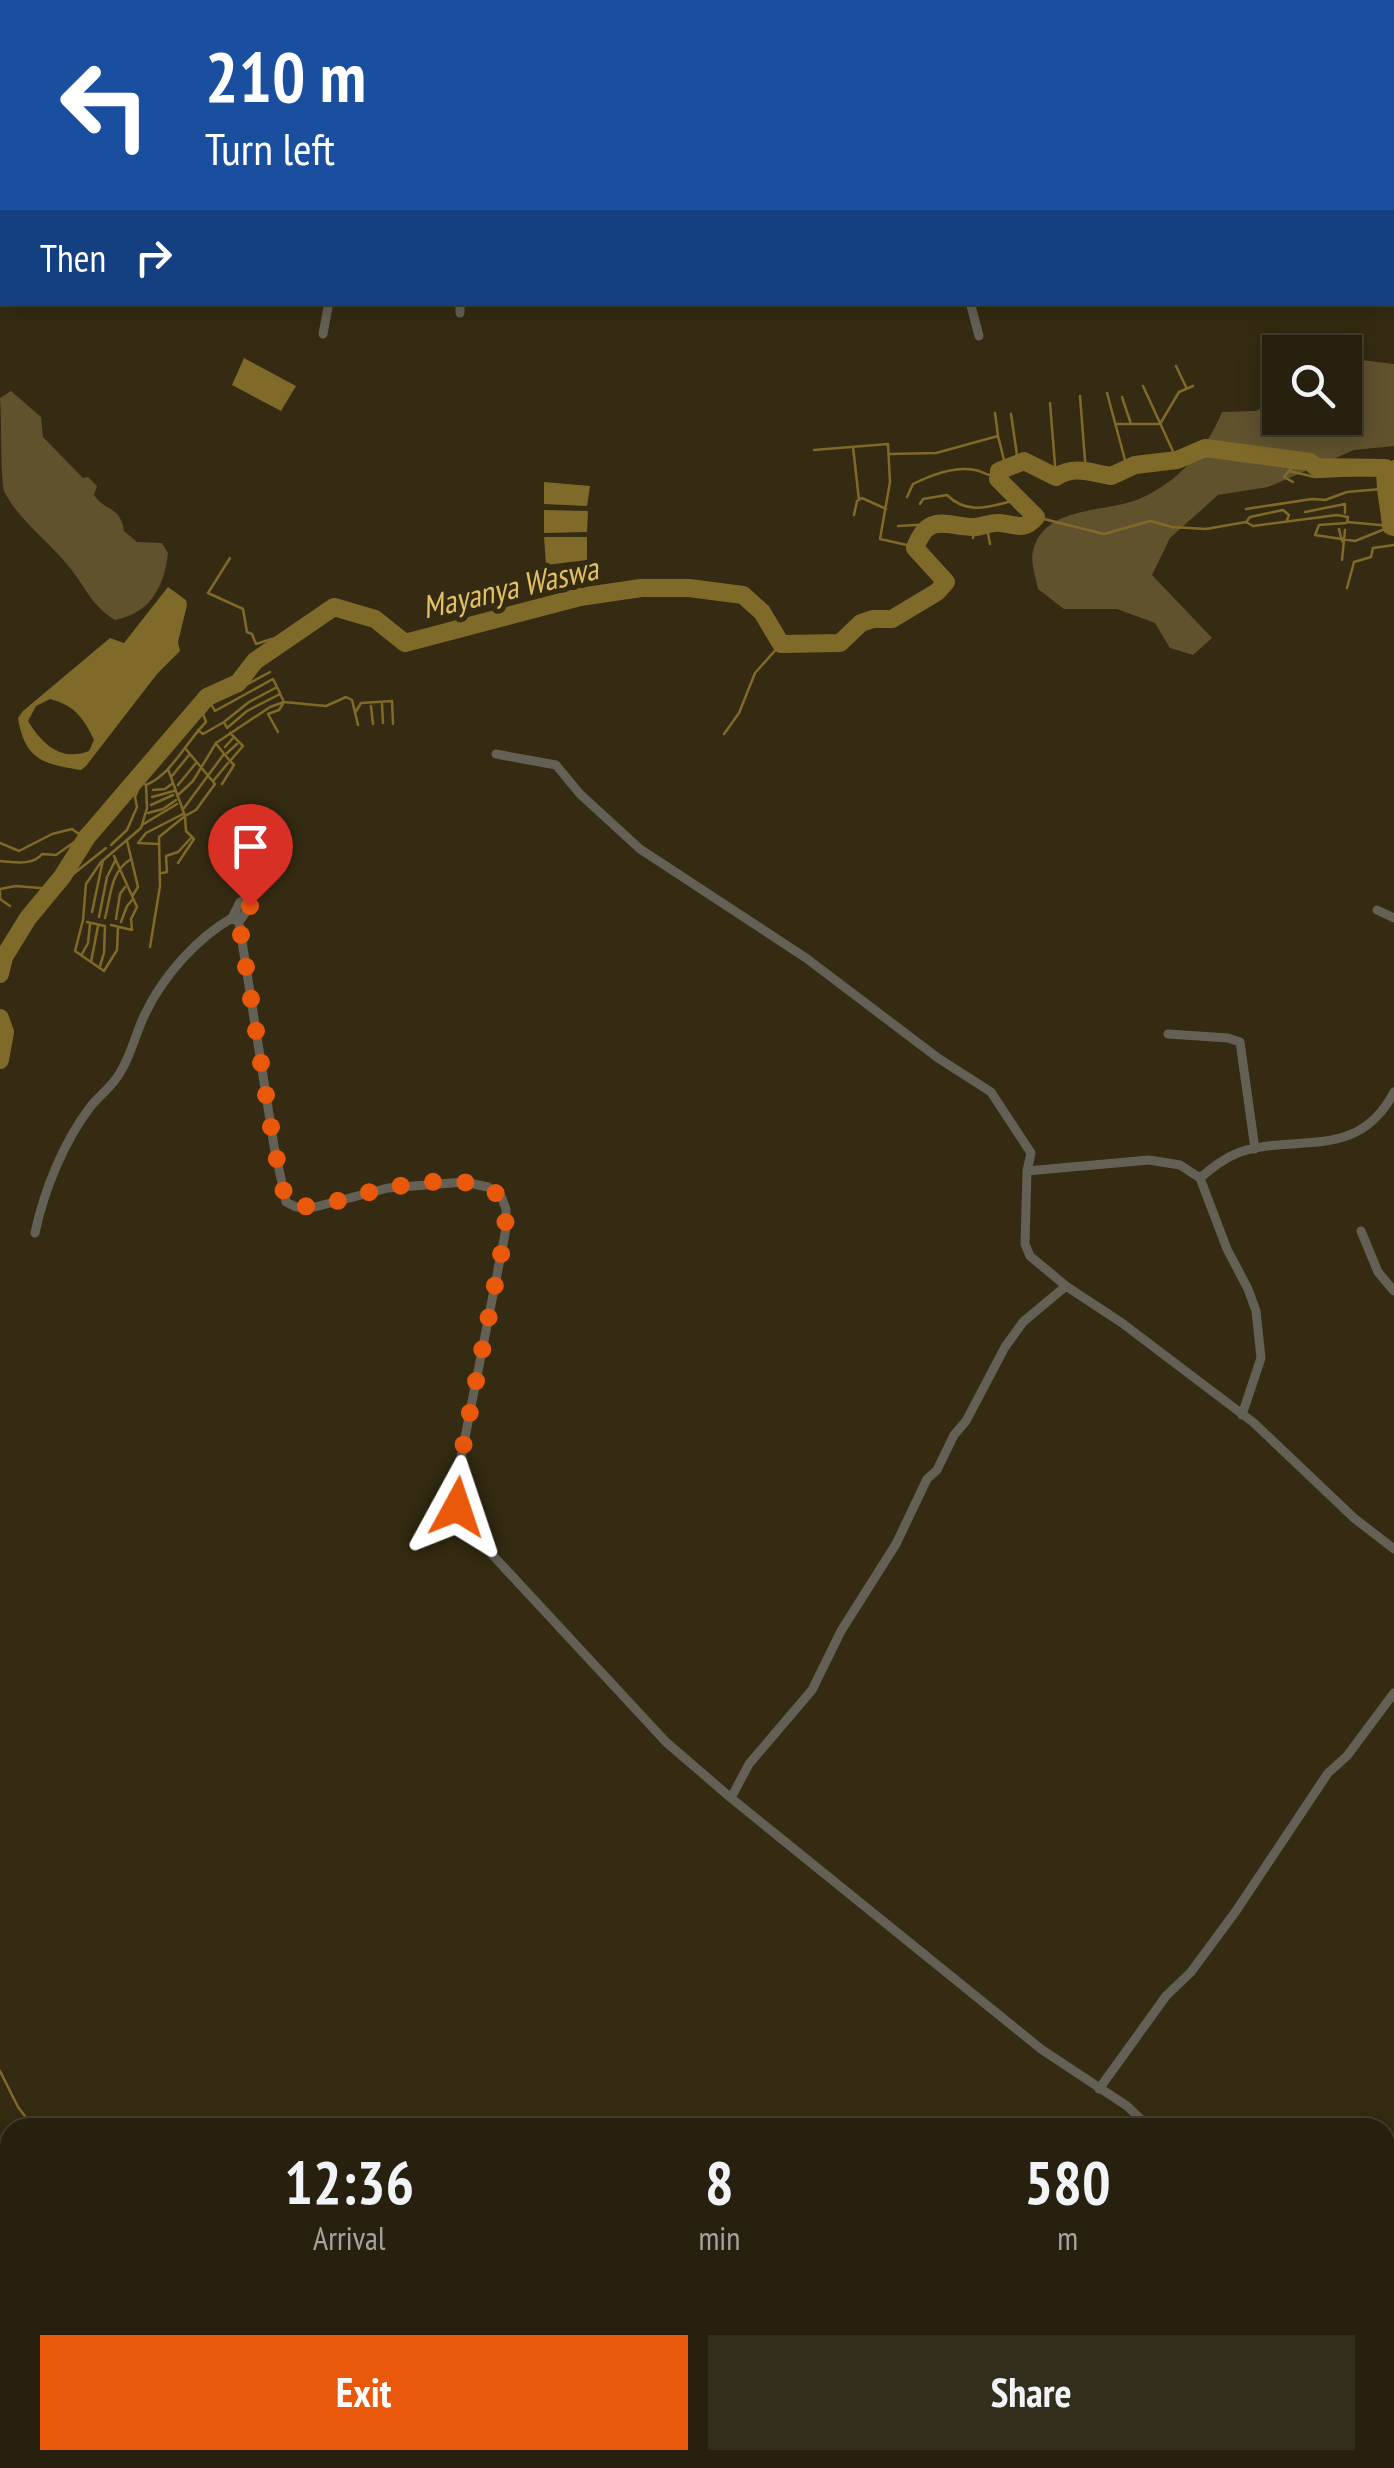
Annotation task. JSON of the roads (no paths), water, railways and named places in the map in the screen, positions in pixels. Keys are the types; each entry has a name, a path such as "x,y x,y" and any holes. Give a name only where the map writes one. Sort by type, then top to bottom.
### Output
{"street":[{"path":"323,334 328,305"},
{"path":"971,305 979,336"},
{"path":"496,754 556,765 580,794 640,848 806,958 938,1058 991,1092 1032,1153 1027,1171 1025,1244 1030,1256 1242,1415 1354,1518 1394,1549"},
{"path":"1377,910 1394,918"},
{"path":"35,1233 41,1203 73,1136 91,1106 119,1076 149,1006 201,939 215,926 235,920 286,1202 296,1207 316,1206 388,1188 464,1182 488,1186 504,1202 507,1218 502,1257 457,1478 459,1511 486,1548 666,1742 954,1979 1070,2071 1140,2118"},
{"path":"1168,1034 1240,1042 1254,1149"},
{"path":"1200,1178 1229,1157 1254,1149 1315,1145 1341,1138 1369,1122 1394,1092"},
{"path":"1027,1171 1149,1160 1180,1164 1200,1178 1256,1311 1260,1358 1242,1415"},
{"path":"1361,1230 1378,1272 1394,1291"},
{"path":"732,1798 748,1764 812,1690 841,1631 896,1544 927,1479 937,1470 954,1435 966,1421 1005,1347 1023,1322 1066,1286"},
{"path":"1099,2089 1160,2003 1191,1972 1236,1911 1328,1773 1347,1756 1394,1693"}],"waterway":[{"path":"1176,366 1186,387"},
{"path":"1143,386 1177,460"},
{"path":"1117,424 1160,424 1179,392 1193,386"},
{"path":"1107,393 1128,471"},
{"path":"1080,396 1086,473"},
{"path":"1122,397 1131,424"},
{"path":"1050,403 1056,477"},
{"path":"995,413 998,436"},
{"path":"1011,414 1018,462"},
{"path":"890,454 936,453 998,436 1006,468"},
{"path":"814,450 888,444 890,482 880,539 907,545 917,542"},
{"path":"853,447 859,500"},
{"name":"Mayanya Waswa","path":"0,974 4,957 28,918 62,877 87,837 207,697 238,683 255,661 334,607 375,619 405,643 580,597 641,588 689,588 743,595 762,612 781,644 840,643 861,623 892,619 937,592 946,582 915,548 926,529 940,524 976,527 1031,522 1036,517 998,479 999,471 1024,461 1056,477 1076,471 1111,476 1135,465 1177,460 1205,448 1310,462 1316,467 1386,468 1394,527"},
{"path":"1386,468 1394,461"},
{"path":"1293,482 1284,477 1296,462"},
{"path":"907,497 913,484 944,472 968,469 999,475"},
{"path":"1289,471 1315,477 1379,474 1381,489 1394,480"},
{"path":"1246,509 1381,489 1384,500 1389,498"},
{"path":"920,504 923,499 947,495 971,507 1016,500"},
{"path":"854,515 857,501 862,498 886,509"},
{"path":"1305,512 1345,504 1345,513"},
{"path":"1247,521 1283,510 1289,515 1287,520"},
{"path":"1036,517 1104,534 1150,521 1206,529 1337,515 1348,517 1347,522 1391,526"},
{"path":"990,544 988,533 993,523"},
{"path":"1346,523 1319,525 1315,535 1355,541 1390,527"},
{"path":"898,526 933,524"},
{"path":"973,538 975,527"},
{"path":"1339,529 1342,541"},
{"path":"1342,560 1345,530"},
{"path":"1347,588 1354,562 1371,557 1373,548 1394,545"},
{"path":"230,558 208,593 243,609 247,632 256,644 275,638 282,640"},
{"path":"724,734 739,713 755,673 781,644"},
{"path":"211,704 270,672"},
{"path":"146,785 178,757 206,722 203,714 211,704 215,711 273,679 277,687"},
{"path":"224,722 277,687 280,693"},
{"path":"198,730 203,734 224,722 227,728 247,711 280,694 284,702 279,710 268,714 278,732"},
{"path":"177,796 193,781 216,743 270,707 284,702 326,706 346,697 352,700 358,725"},
{"path":"355,713 361,703 392,701 393,724"},
{"path":"382,704 383,723"},
{"path":"371,706 373,724"},
{"path":"217,745 230,761 243,746 230,733"},
{"path":"225,747 234,737"},
{"path":"227,753 237,744"},
{"path":"178,863 194,839 186,831 185,816 196,810 215,784 185,748"},
{"path":"184,808 224,754"},
{"path":"172,776 189,755"},
{"path":"222,784 234,765 231,762"},
{"path":"178,785 196,763"},
{"path":"214,780 228,763"},
{"path":"150,947 160,886 159,837 185,816 168,769"},
{"path":"118,927 117,950 104,971 75,951 86,884 101,862 141,828 147,808 146,785 136,777"},
{"path":"111,845 127,830 137,807 135,797 141,782"},
{"path":"153,790 165,789 173,783"},
{"path":"152,797 174,791"},
{"path":"151,805 173,795"},
{"path":"148,813 176,800"},
{"path":"142,825 177,804"},
{"path":"0,843 19,851 52,834 72,829 79,834 101,812"},
{"path":"142,838 183,814"},
{"path":"0,861 22,862 42,854 56,855 87,837"},
{"path":"142,838 138,843 159,844"},
{"path":"162,873 167,872 166,856 178,852 191,838"},
{"path":"127,841 138,887 133,895"},
{"path":"62,877 67,879 106,848"},
{"path":"111,925 132,930 131,919 137,907 114,856"},
{"path":"105,918 115,878 131,859"},
{"path":"92,912 103,860"},
{"path":"99,917 107,877 115,861"},
{"path":"116,919 125,887"},
{"path":"10,906 0,899 0,889 52,889"},
{"path":"121,922 133,899"},
{"path":"87,922 105,926 100,966"},
{"path":"82,954 90,924"},
{"path":"91,962 98,926"},
{"name":"Mayanya Waswa","path":"0,1018 5,1032 0,1060"},
{"name":"Mayanya Waswa","path":"0,2071 26,2118"}]}
